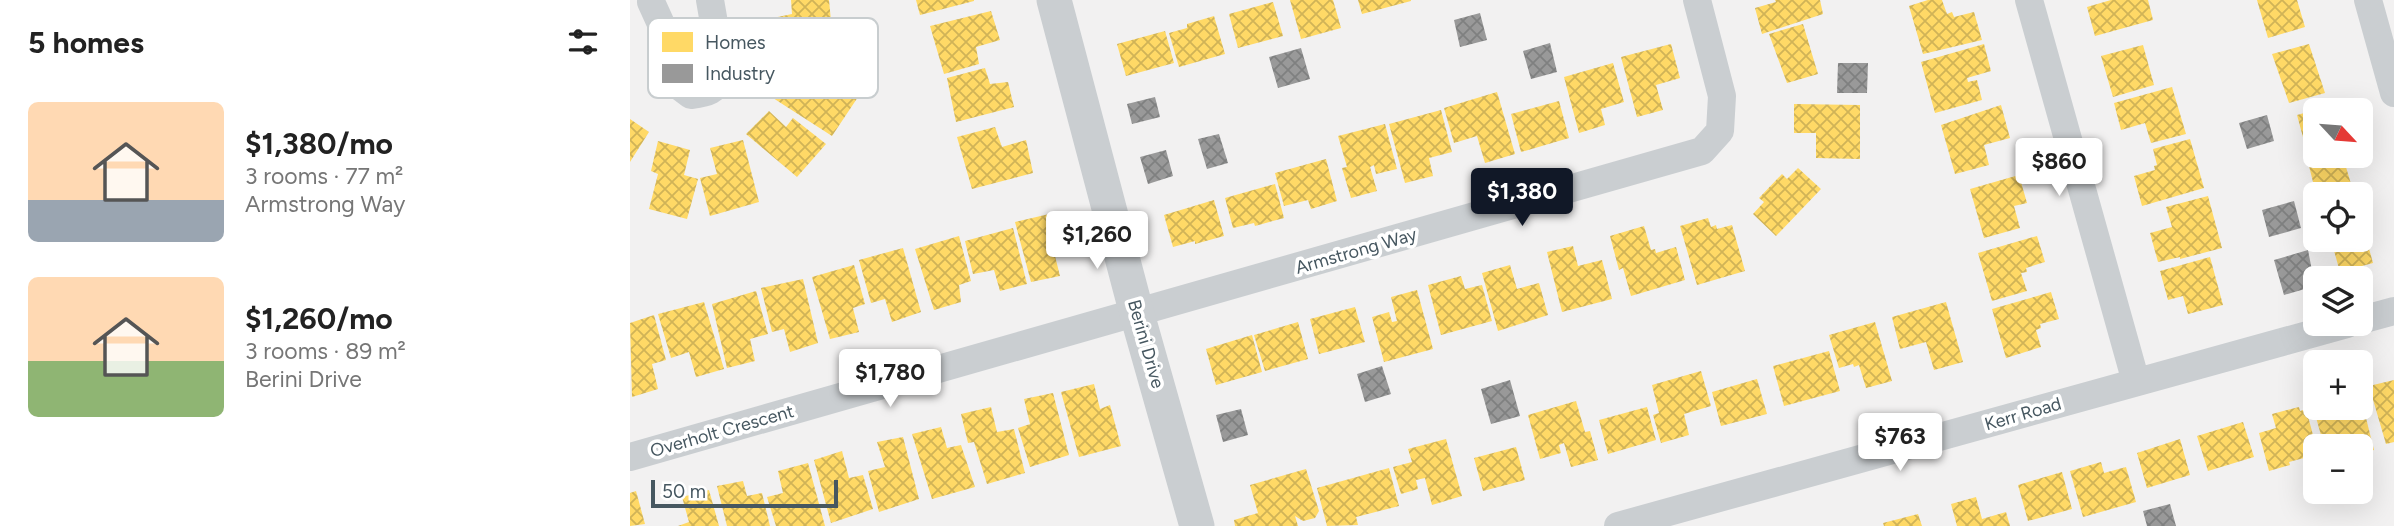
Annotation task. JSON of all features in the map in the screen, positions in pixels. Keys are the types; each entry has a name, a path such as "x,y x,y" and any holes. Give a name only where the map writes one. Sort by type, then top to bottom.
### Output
{"street":[{"path":"709,0 712,18"},
{"name":"Armstrong Way","path":"1137,314 1702,151 1720,131 1722,96 1697,0"},
{"path":"2029,0 2136,382"},
{"path":"2368,0 2394,93"},
{"name":"Berini Drive","path":"1059,1 1137,314 1197,526"},
{"path":"2373,317 2394,311"},
{"name":"Overholt Crescent","path":"630,457 1137,314"},
{"name":"Kerr Road","path":"1618,526 1653,522 2303,336"}],"building: Homes":[{"path":"791,0 829,0 831,18 773,18 792,14"},
{"path":"916,0 974,0 974,1 920,15"},
{"path":"1290,0 1333,0 1341,28 1301,39"},
{"path":"1358,0 1411,0 1411,1 1362,14"},
{"path":"1775,0 1820,0 1823,14 1762,34 1755,8 1776,2"},
{"path":"1928,0 1942,0 1947,14 1952,12 1954,17 1974,12 1982,40 1923,54 1909,6"},
{"path":"2111,0 2148,0 2153,20 2095,36 2087,7"},
{"path":"2257,0 2297,0 2305,27 2268,38"},
{"path":"1273,2 1283,36 1238,48 1229,14"},
{"path":"991,11 1000,40 976,47 979,64 944,74 930,26"},
{"path":"1214,16 1225,54 1179,67 1169,33"},
{"path":"1803,24 1818,74 1787,83 1769,34"},
{"path":"1165,31 1174,63 1126,76 1117,44"},
{"path":"1671,44 1680,78 1656,85 1663,110 1637,117 1621,57"},
{"path":"1984,44 1991,71 1967,78 1968,82 1977,80 1982,100 1935,113 1921,62"},
{"path":"2309,44 2325,93 2289,103 2272,54"},
{"path":"2143,45 2154,85 2113,97 2101,56"},
{"path":"1613,63 1624,102 1601,109 1605,125 1579,133 1564,77"},
{"path":"985,68 990,84 1008,82 1014,107 956,122 947,78"},
{"path":"2172,87 2186,134 2151,143 2145,123 2121,130 2114,103"},
{"path":"1497,92 1515,154 1485,163 1477,136 1454,143 1444,108"},
{"path":"773,98 857,98 832,136"},
{"path":"1559,101 1569,138 1521,152 1511,114"},
{"path":"1794,104 1860,105 1860,159 1816,158 1816,133 1794,133"},
{"path":"2001,105 2010,138 1984,145 1989,165 1955,174 1941,125"},
{"path":"1441,110 1452,152 1429,158 1433,176 1405,183 1389,124"},
{"path":"769,111 786,127 793,118 826,144 797,177 746,134"},
{"path":"2303,113 2303,137 2297,115"},
{"path":"630,119 649,132 630,162"},
{"path":"1385,124 1397,169 1376,174 1374,165 1370,167 1377,191 1351,198 1342,168 1347,167 1338,136"},
{"path":"995,127 1002,147 1026,140 1033,173 972,189 957,137"},
{"path":"2190,139 2204,188 2142,206 2134,176 2155,170 2154,166 2157,165 2153,149"},
{"path":"743,140 759,202 710,216 700,178 717,174 710,148"},
{"path":"658,141 690,150 684,175 698,179 687,219 649,209 658,174 651,171"},
{"path":"1326,159 1337,201 1311,209 1308,200 1284,206 1275,173"},
{"path":"1798,168 1821,189 1776,236 1753,214 1764,202 1759,198 1782,174 1787,179"},
{"path":"2310,168 2346,168 2350,182 2313,182"},
{"path":"2019,175 2027,203 2014,206 2020,228 1984,238 1970,189"},
{"path":"1275,184 1284,218 1255,226 1254,223 1233,228 1225,198"},
{"path":"2208,196 2222,248 2158,262 2150,233 2172,227 2166,207"},
{"path":"1214,200 1224,236 1173,247 1164,215"},
{"path":"1062,211 1073,251 1055,256 1060,276 1031,282 1015,222"},
{"path":"1708,218 1711,227 1716,225 1717,229 1732,225 1745,271 1697,285 1680,226"},
{"path":"1644,226 1651,250 1655,249 1656,253 1676,247 1685,280 1631,296 1623,268 1619,270 1610,236"},
{"path":"1013,228 1027,284 1000,291 994,270 973,274 965,241"},
{"path":"959,236 971,281 959,285 961,302 934,310 915,249"},
{"path":"2037,236 2045,262 2026,268 2027,272 2021,273 2027,291 1992,301 1978,253"},
{"path":"1573,246 1578,266 1602,260 1612,299 1562,312 1547,252"},
{"path":"903,248 921,312 892,322 885,299 871,303 859,260"},
{"path":"2334,252 2370,252 2373,263 2362,266 2338,266"},
{"path":"2210,257 2223,305 2188,314 2183,296 2168,300 2160,271"},
{"path":"854,265 865,304 853,308 859,332 830,339 812,277"},
{"path":"1510,265 1517,289 1539,283 1548,315 1498,331 1482,273"},
{"path":"1461,276 1465,289 1482,285 1492,321 1441,335 1428,285"},
{"path":"803,279 818,343 790,352 784,329 772,332 761,288"},
{"path":"1417,290 1433,349 1384,362 1372,317 1389,312 1392,322 1397,321 1391,297"},
{"path":"756,291 768,334 750,339 755,361 727,368 712,304"},
{"path":"2051,292 2059,319 2040,324 2041,328 2036,330 2041,347 2006,358 1992,309"},
{"path":"704,302 724,369 696,377 689,352 671,358 658,314"},
{"path":"1946,302 1963,362 1934,370 1926,342 1900,349 1892,317"},
{"path":"1355,307 1365,342 1319,354 1310,319"},
{"path":"654,315 666,360 652,364 658,389 632,397 630,323"},
{"path":"1298,322 1308,359 1265,371 1254,335"},
{"path":"1875,322 1892,381 1866,388 1859,365 1839,368 1829,335"},
{"path":"1252,335 1262,372 1216,385 1206,349"},
{"path":"1829,351 1840,391 1784,406 1773,366"},
{"path":"1701,371 1711,406 1684,414 1689,435 1661,443 1653,415 1659,413 1652,385"},
{"path":"1757,379 1767,414 1721,426 1712,392"},
{"path":"2394,380 2394,442 2386,444 2373,400 2373,385"},
{"path":"1094,384 1100,409 1110,405 1121,446 1079,457 1061,392"},
{"path":"1053,393 1069,455 1030,467 1018,428 1030,424 1024,399"},
{"path":"1576,401 1585,432 1590,431 1598,460 1571,467 1564,443 1559,445 1561,453 1540,459 1528,415"},
{"path":"991,407 997,432 1014,429 1025,473 987,484 974,442 968,443 961,414"},
{"path":"1647,407 1656,440 1608,454 1599,420"},
{"path":"2299,407 2300,411 2303,410 2303,420 2309,420 2313,434 2303,434 2303,458 2269,471 2259,433 2276,428 2272,414"},
{"path":"2317,420 2366,420 2370,434 2321,434"},
{"path":"2243,422 2254,457 2208,471 2197,436"},
{"path":"941,427 947,448 961,445 975,487 932,499 912,434"},
{"path":"903,437 919,499 879,512 868,471 885,467 877,442"},
{"path":"1446,439 1462,496 1432,505 1425,478 1416,480 1418,489 1401,494 1393,467 1412,462 1408,449"},
{"path":"2180,439 2190,475 2147,488 2137,453"},
{"path":"1516,447 1525,480 1483,491 1474,458"},
{"path":"842,451 849,478 863,475 873,509 831,523 814,460"},
{"path":"2101,462 2104,473 2126,467 2136,502 2083,517 2070,471"},
{"path":"808,463 825,526 776,526 767,497 783,493 778,471"},
{"path":"1389,468 1399,506 1356,517 1358,525 1327,526 1317,488"},
{"path":"1306,469 1319,511 1315,518 1303,521 1295,516 1298,526 1235,526 1234,520 1258,513 1250,485"},
{"path":"2062,472 2072,509 2028,521 2018,485"},
{"path":"743,481 747,496 762,493 770,526 727,526 717,486"},
{"path":"709,490 719,526 678,526 689,522 682,497"},
{"path":"636,491 645,524 630,526 630,493"},
{"path":"1976,497 1982,519 2006,512 2010,526 1957,526 1951,504"},
{"path":"1918,514 1922,526 1884,526 1883,523"}],"building: Industry":[{"path":"1480,13 1487,40 1460,47 1454,20"},
{"path":"1550,43 1557,72 1531,79 1523,51"},
{"path":"1301,48 1310,79 1278,88 1269,57"},
{"path":"1838,63 1868,63 1867,93 1837,93"},
{"path":"1155,97 1160,117 1132,124 1127,104"},
{"path":"2267,115 2274,141 2247,149 2239,123"},
{"path":"1219,134 1228,163 1207,169 1198,139"},
{"path":"1166,150 1173,176 1148,184 1140,157"},
{"path":"2294,201 2301,228 2269,237 2262,210"},
{"path":"2308,252 2311,266 2303,266 2303,289 2284,295 2274,260"},
{"path":"1382,366 1391,394 1365,402 1357,374"},
{"path":"1510,380 1520,416 1491,424 1481,389"},
{"path":"1241,409 1248,435 1223,442 1216,415"},
{"path":"2170,504 2176,526 2147,526 2143,511"}]}
